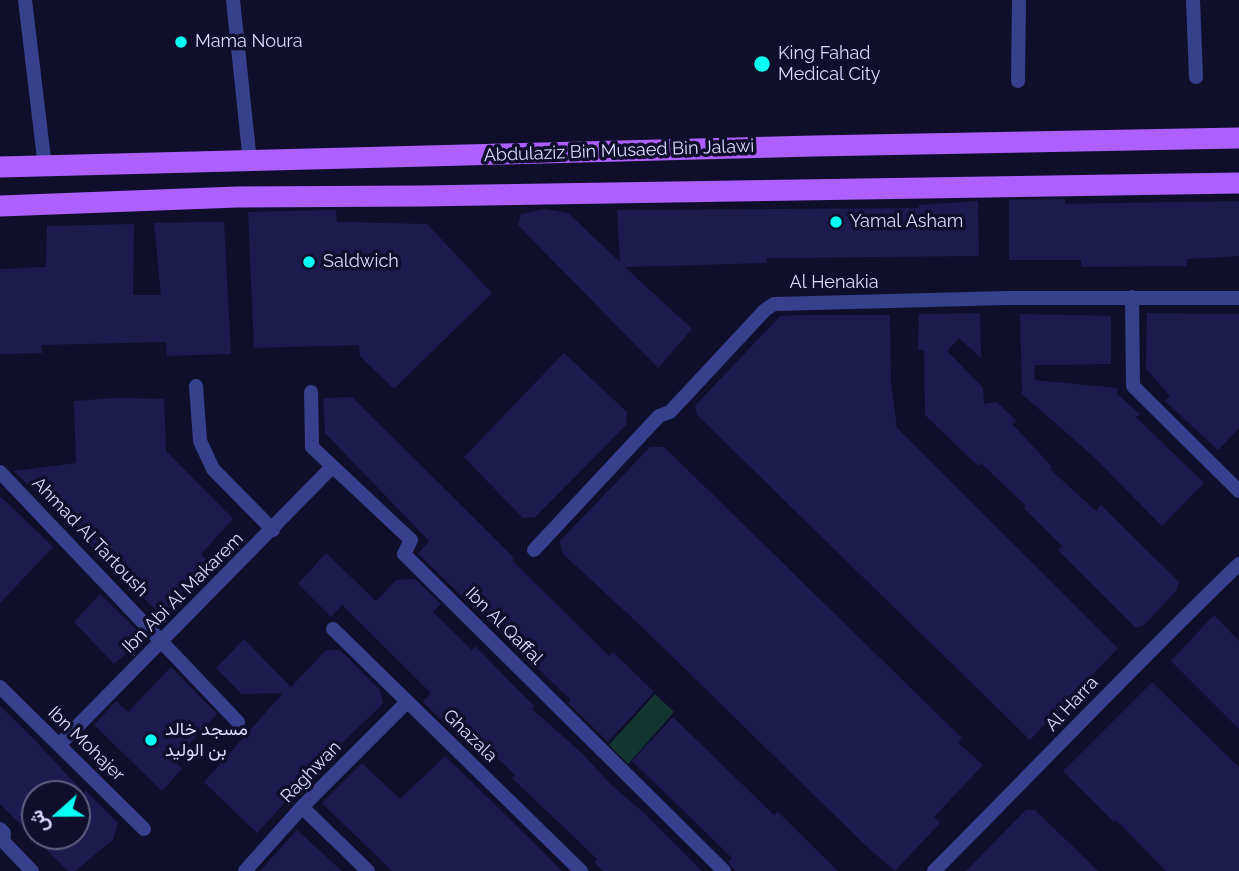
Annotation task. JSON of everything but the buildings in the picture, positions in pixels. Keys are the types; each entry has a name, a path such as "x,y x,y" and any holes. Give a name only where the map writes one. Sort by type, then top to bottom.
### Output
{"main road":[{"name":"Abdulaziz Bin Musaed Bin Jalawi","path":"0,167 1239,138"},
{"path":"0,206 237,197 1239,183"}],"street":[{"path":"25,0 45,167"},
{"path":"233,0 250,162"},
{"path":"1017,81 1019,0"},
{"path":"1193,0 1196,77"},
{"path":"1132,297 1133,386 1239,491"},
{"name":"Al Henakia","path":"534,550 659,416 670,412 765,310 774,304 1007,298 1239,298"},
{"path":"196,386 200,441 213,469 273,530"},
{"name":"Ibn Al Qaffal","path":"311,392 312,447 411,540 404,554 724,871"},
{"name":"Ibn Abi Al Makarem","path":"60,744 332,467"},
{"name":"Ahmad Al Tartoush","path":"0,472 238,722"},
{"name":"Al Harra","path":"934,871 1147,652 1239,564"},
{"name":"Ghazala","path":"333,629 581,871"},
{"name":"Ibn Mohajer","path":"0,687 144,829"},
{"name":"Raghwan","path":"245,871 302,807 407,702"},
{"path":"302,807 368,871"},
{"path":"0,829 4,833 4,841 32,871"}],"green space":[{"path":"655,694 674,712 628,764 609,745"}],"place":[{"name":"Mama Noura","path":"181,42"},
{"name":"King Fahad Medical City","path":"762,64"},
{"name":"Yamal Asham","path":"836,222"},
{"name":"Saldwich","path":"309,262"},
{"name":"مسجد خالد بن الوليد","path":"151,740"}]}
